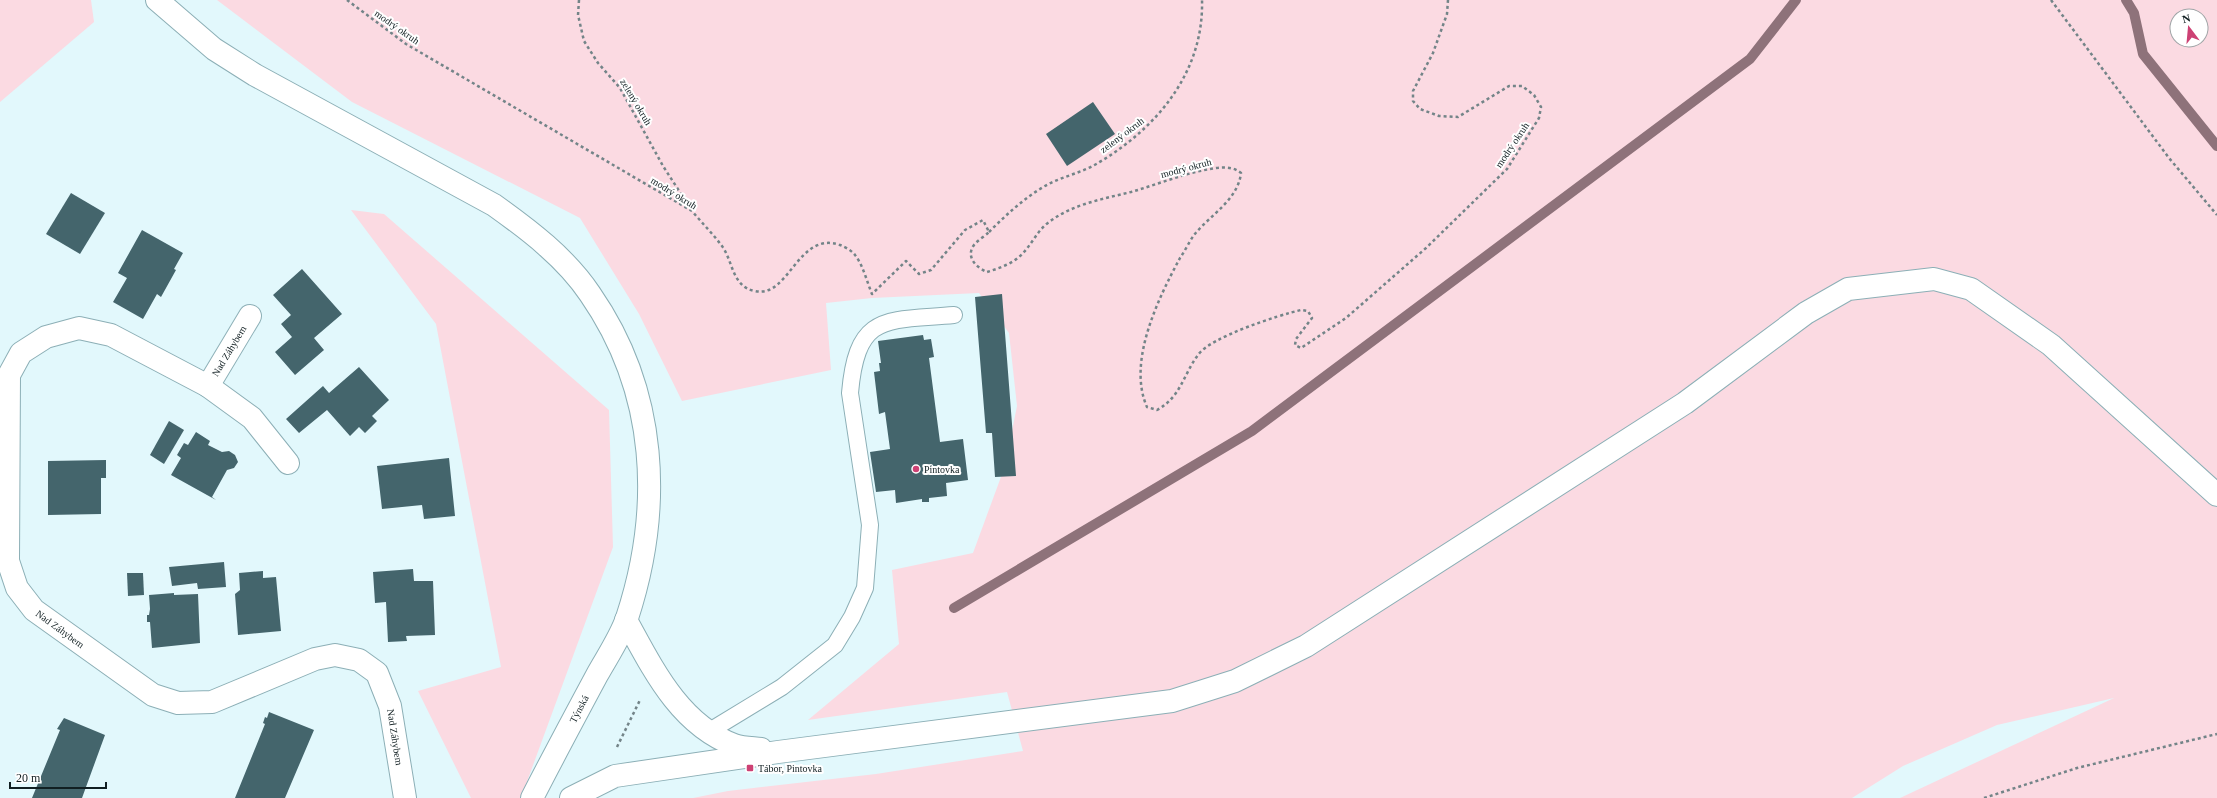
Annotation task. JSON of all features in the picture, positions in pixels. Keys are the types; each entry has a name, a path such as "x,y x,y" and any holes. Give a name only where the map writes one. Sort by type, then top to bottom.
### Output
{"street":[{"name":"Týnská","path":"157,0 214,49 255,75 494,204 523,226 550,249 590,294 611,331 628,367 637,394 649,455 650,486 647,535 626,620 532,798"},
{"path":"571,798 616,776 778,752 1172,701 1235,681 1306,646 1685,403 1806,313 1848,289 1934,278 1971,289 2051,345 2217,495"},
{"name":"Nad Záhybem","path":"208,386 250,316"},
{"name":"Nad Záhybem","path":"288,463 252,418 208,386 111,335 78,328 46,337 21,353 9,375 8,561 17,588 34,610 46,619 153,695 178,704 212,702 315,659 335,655 359,660 377,673 390,706 405,798"},
{"path":"626,620 655,672 680,709 708,732 735,746 778,752"}],"lane":[{"path":"708,732 782,687 835,645 838,640 865,588 870,524 850,393 852,372 857,352 870,331 880,324 891,321 954,315"}],"path":[{"name":"modrý okruh","path":"347,0 406,44 692,211 723,247 734,275 743,286 754,291 769,289 783,279 804,253 819,244 828,242 847,248 855,255 872,294 906,261 919,274 931,270 965,230 983,220 989,232 974,245 971,253 973,262 978,269 987,272 1005,266 1023,253 1038,233 1049,222 1074,209 1098,199 1131,192 1196,172 1217,168 1235,168 1241,173 1240,182 1228,201 1194,235 1155,308 1141,371 1142,394 1147,407 1157,410 1168,403 1178,391 1198,354 1211,344 1234,333 1285,314 1301,310 1308,311 1312,318 1296,338 1295,345 1301,348 1346,318 1426,248 1507,169 1539,118 1541,107 1534,95 1522,86 1509,86 1458,117 1439,116 1420,109 1413,101 1413,91 1433,53 1447,14 1448,0"},
{"name":"zelený okruh","path":"578,0 578,15 584,42 598,63 620,88 663,166 692,211"},
{"name":"zelený okruh","path":"989,232 1015,206 1041,188 1062,176 1096,164 1149,126 1173,98 1185,76 1197,41 1202,14 1202,0"},
{"path":"2051,0 2170,158 2217,215"},
{"path":"617,750 618,745 641,699"},
{"path":"1984,798 2077,768 2217,734"}],"shaded area":[{"path":"0,0 91,0 94,22 0,102"},
{"path":"217,0 2217,0 2217,798 1900,798 2114,698 1997,725 1903,766 1852,798 693,798 728,791 876,774 1023,751 1007,692 808,720 899,644 892,570 973,553 1005,466 1017,406 1009,333 979,293 872,298 826,303 831,370 682,401 639,314 580,218 352,102"},
{"path":"351,210 384,214 609,410 613,547 521,798 471,798 418,691 501,667 436,324"}],"building":[{"path":"1093,102 1115,134 1067,166 1046,134"},
{"path":"71,193 105,213 80,254 46,234"},
{"path":"142,230 183,253 174,269 176,270 161,297 157,294 143,319 113,302 127,278 118,273"},
{"path":"302,269 342,314 314,338 324,350 295,375 275,352 292,337 281,324 291,315 273,295"},
{"path":"1002,294 1016,476 995,477 992,433 986,433 975,297"},
{"path":"923,335 924,340 931,339 934,357 929,358 940,442 963,439 968,480 946,483 947,496 929,498 929,502 922,502 922,499 896,503 895,490 876,492 870,452 890,449 885,412 879,414 874,372 880,371 879,363 881,363 878,341"},
{"path":"359,367 389,400 372,416 377,421 365,433 359,427 350,436 327,410 299,433 286,419 323,386 329,393"},
{"path":"169,421 184,430 164,464 150,455"},
{"path":"196,432 210,441 208,445 222,452 229,451 235,455 238,462 234,468 227,470 212,497 216,500 171,475 181,458 177,455 184,443 188,445"},
{"path":"449,458 455,516 424,519 422,505 382,509 377,466"},
{"path":"106,460 106,478 101,478 101,514 48,515 48,461"},
{"path":"224,562 226,587 198,589 197,583 172,586 169,567"},
{"path":"413,569 414,581 433,581 435,635 406,636 407,641 388,642 386,602 375,603 373,572"},
{"path":"263,571 263,578 276,577 281,631 238,635 235,594 240,590 239,573"},
{"path":"127,573 143,573 144,595 128,596"},
{"path":"174,593 174,595 198,594 200,643 152,648 150,622 147,622 147,615 149,615 150,609 149,595"},
{"path":"269,712 314,730 285,798 235,798 265,724 263,723 265,717 267,718"},
{"path":"64,718 105,735 82,798 32,798 60,730 57,729"}],"waterway":[{"path":"954,608 1252,431 1750,59 1796,0"},
{"path":"2126,0 2134,13 2143,54 2217,146"}],"place":[{"name":"Pintovka","path":"916,469"},
{"name":"Tábor, Pintovka","path":"750,768"}]}
